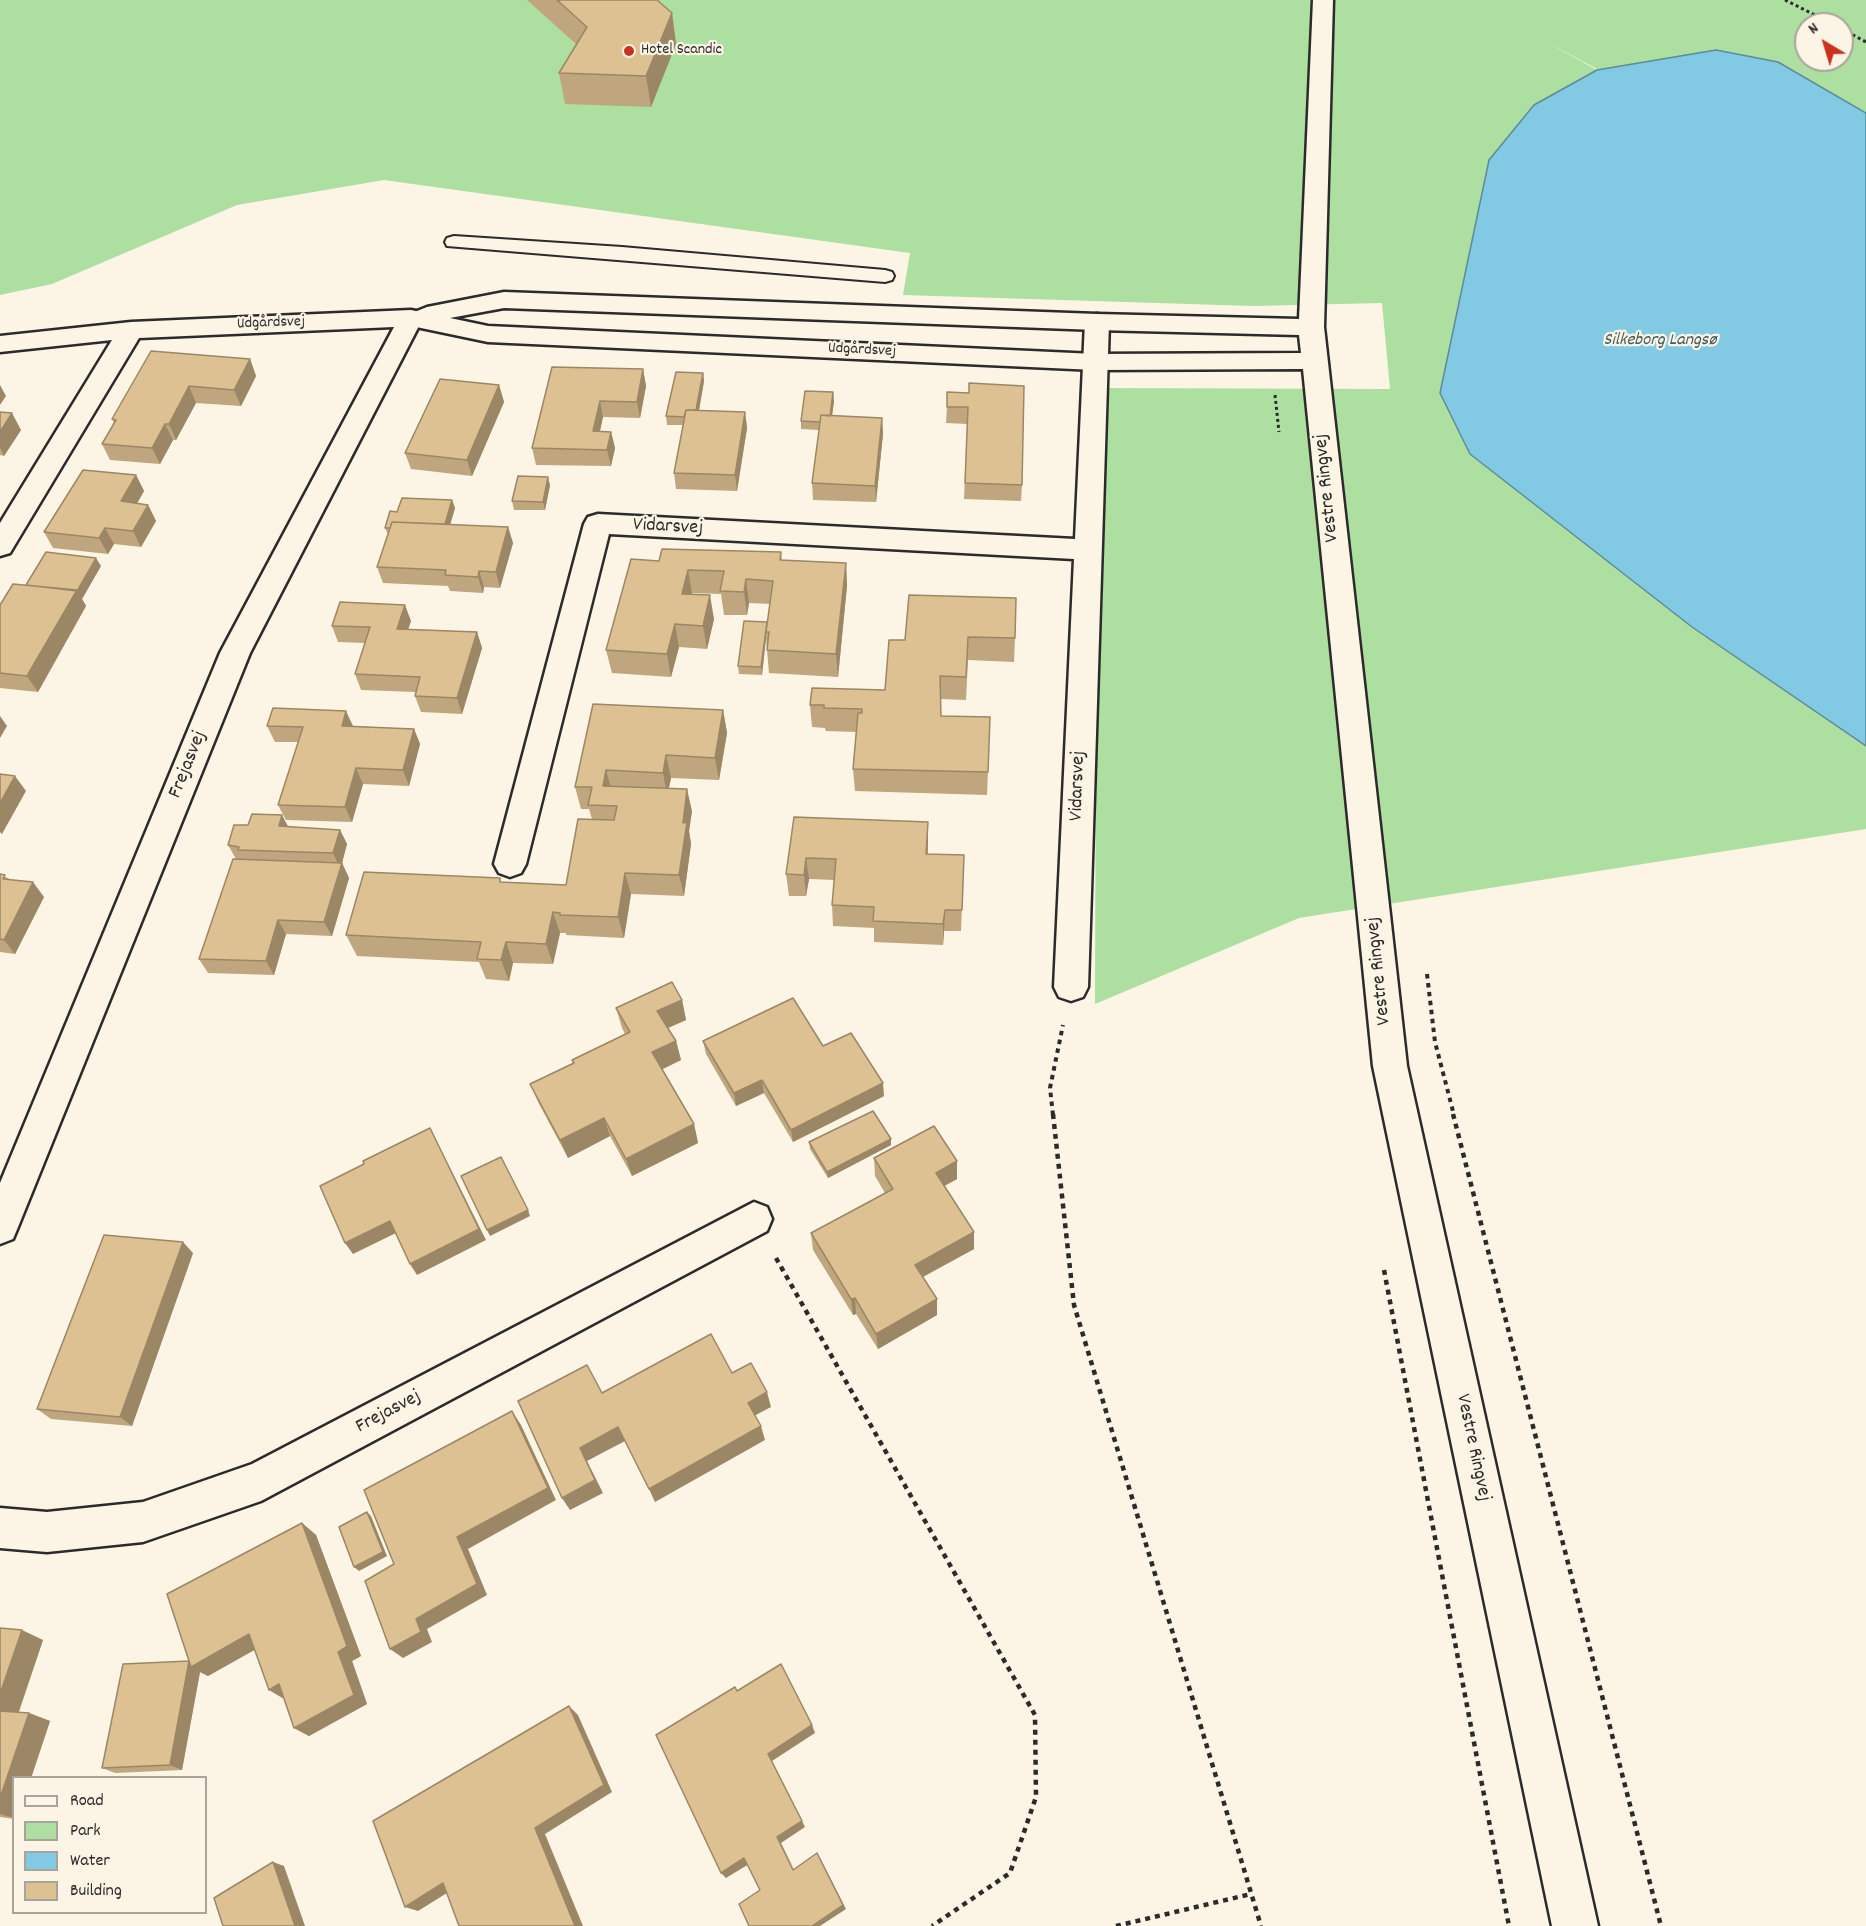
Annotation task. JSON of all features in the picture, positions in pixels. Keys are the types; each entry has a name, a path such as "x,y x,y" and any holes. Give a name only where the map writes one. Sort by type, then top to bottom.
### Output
{"street":[{"name":"Vestre Ringvej","path":"1323,0 1311,327 1390,1066 1575,1926"},
{"name":"Udgårdsvej","path":"0,345 131,330 411,318 504,300 1097,322 1311,327"},
{"name":"Udgårdsvej","path":"411,318 488,334 1095,362 1314,361"},
{"name":"Frejasvej","path":"0,1227 235,653 411,318"},
{"name":"Vidarsvej","path":"1071,987 1097,322"},
{"path":"0,546 131,330"},
{"name":"Vidarsvej","path":"510,864 598,524 1088,550"},
{"name":"Frejasvej","path":"0,1528 47,1532 143,1522 261,1481 754,1219"}],"lane":[{"path":"454,242 622,253 885,276"}],"path":[{"path":"1785,0 1809,12"},
{"path":"1427,972 1435,1042 1661,1926"},
{"path":"1071,987 1050,1088 1074,1305 1261,1926"},
{"path":"754,1219 1035,1715 1036,1797 1010,1873 932,1926"},
{"path":"1116,1926 1251,1894"}],"green space":[{"path":"0,0 1866,0 1866,115 1716,50 1599,70 1539,38 1597,70 1534,105 1440,393 1470,454 1692,627 1866,746 1866,829 1299,918 1095,1004 1097,388 1390,389 1382,303 1253,306 903,295 910,253 384,180 237,205 52,284 0,295"}],"water":[{"name":"Silkeborg Langsø","path":"1716,50 1778,62 1866,113 1866,746 1692,627 1470,454 1440,393 1489,160 1534,105 1597,70"}],"building":[{"path":"557,0 657,0 672,13 646,76 559,73 587,27"},
{"path":"151,351 250,359 234,390 189,386 169,424 165,424 152,448 102,444 116,420 112,419"},
{"path":"552,367 643,369 637,402 600,401 593,431 611,432 607,450 532,448"},
{"path":"676,372 703,373 696,410 686,410 684,417 666,416"},
{"path":"440,379 499,385 467,460 405,453"},
{"path":"969,383 1024,386 1022,485 965,483 968,407 947,407 947,392 969,393"},
{"path":"805,391 833,392 830,416 821,415 820,422 801,421"},
{"path":"686,410 745,412 735,475 674,473"},
{"path":"0,412 12,413 0,432"},
{"path":"821,415 882,418 875,486 812,483"},
{"path":"83,470 136,475 121,501 148,505 133,531 105,528 99,538 44,532"},
{"path":"518,476 548,477 543,502 512,501"},
{"path":"402,498 452,500 445,524 392,522 390,528 385,528 390,511 397,512"},
{"path":"392,522 508,527 496,572 479,571 478,577 445,575 446,570 377,567"},
{"path":"662,549 781,552 780,560 846,563 836,654 767,650 769,632 766,632 773,581 746,579 744,592 720,591 724,571 688,570 682,594 710,595 703,626 675,624 667,654 606,650 631,559 659,561"},
{"path":"46,552 96,558 77,591 26,585"},
{"path":"13,584 77,590 27,676 0,673 0,605"},
{"path":"909,595 1016,598 1015,638 968,637 966,677 940,676 941,716 990,717 988,772 853,769 858,713 862,713 862,709 824,708 824,705 810,705 812,688 885,690 889,640 905,640"},
{"path":"340,602 405,605 397,629 477,632 457,698 415,696 420,677 355,674 370,627 332,626"},
{"path":"744,621 767,622 761,667 738,666"},
{"path":"593,704 723,710 715,758 666,755 663,773 606,770 603,786 687,789 683,823 687,822 679,875 625,873 618,917 560,915 560,913 553,912 546,944 506,942 501,960 477,959 481,942 346,935 364,872 500,878 500,882 566,885 578,819 614,820 617,806 588,805 592,787 575,787"},
{"path":"273,708 346,711 342,726 414,729 403,770 356,768 345,807 278,805 303,727 267,726"},
{"path":"0,774 15,776 0,803"},
{"path":"252,814 282,815 279,826 340,830 333,853 238,850 239,847 228,845 234,825 248,825"},
{"path":"794,817 928,822 926,854 964,855 962,910 945,910 943,924 873,921 874,907 832,905 836,859 806,858 804,875 786,874"},
{"path":"233,859 342,863 324,922 278,920 266,961 199,959"},
{"path":"0,874 5,875 3,879 33,882 4,940 0,939"},
{"path":"672,982 682,1000 657,1011 676,1041 652,1052 694,1124 626,1159 604,1118 560,1140 530,1084 574,1063 572,1060 630,1032 616,1008"},
{"path":"793,998 823,1046 851,1033 883,1083 791,1130 762,1080 734,1093 703,1041"},
{"path":"873,1111 891,1139 827,1172 809,1142"},
{"path":"934,1126 957,1161 936,1173 974,1232 915,1265 937,1299 876,1334 855,1298 851,1299 811,1233 893,1189 874,1158"},
{"path":"430,1128 479,1229 410,1264 390,1221 345,1243 320,1186 364,1164 363,1161"},
{"path":"501,1157 528,1210 487,1230 461,1176"},
{"path":"104,1235 183,1242 120,1417 37,1409"},
{"path":"711,1334 732,1373 751,1363 767,1392 748,1403 761,1426 649,1489 618,1427 580,1448 595,1480 562,1498 518,1401 587,1365 602,1393"},
{"path":"512,1411 548,1488 457,1537 477,1584 416,1619 421,1632 390,1649 365,1581 394,1564 364,1490"},
{"path":"367,1512 383,1552 354,1567 339,1527"},
{"path":"302,1523 347,1646 338,1652 354,1695 294,1728 279,1684 269,1690 249,1634 191,1667 167,1594"},
{"path":"0,1628 22,1630 0,1694"},
{"path":"189,1661 170,1765 102,1768 123,1664"},
{"path":"781,1664 812,1725 768,1754 802,1821 777,1837 793,1870 817,1853 843,1905 812,1926 749,1926 739,1904 760,1890 744,1858 721,1873 656,1735 735,1687 737,1691"},
{"path":"569,1706 604,1785 535,1828 575,1926 459,1926 443,1883 405,1907 373,1821"},
{"path":"0,1711 29,1713 0,1798"},
{"path":"273,1862 295,1926 223,1926 214,1898"}],"place":[{"name":"Hotel Scandic","path":"629,51"}]}
